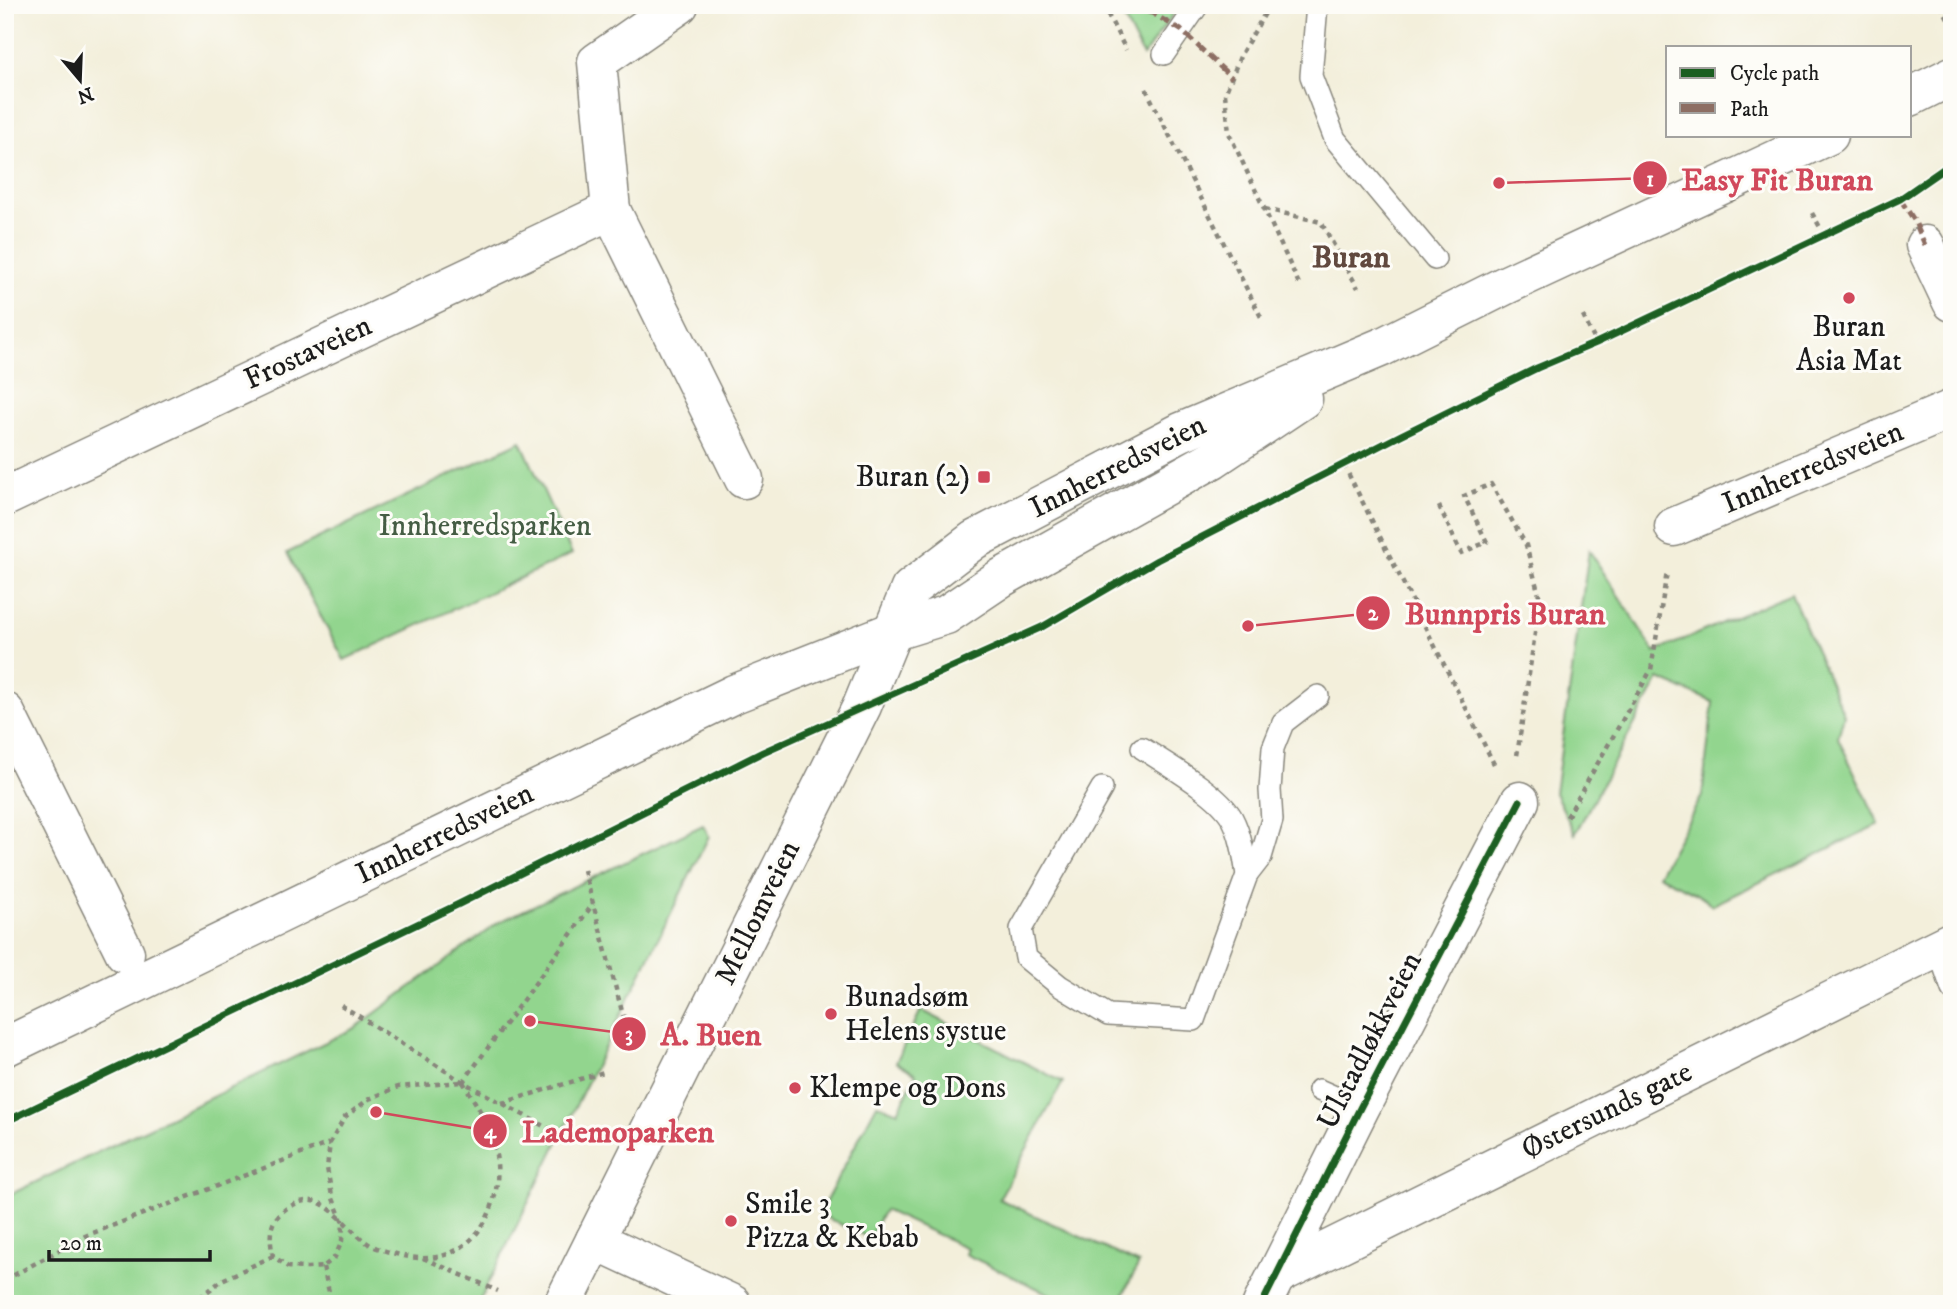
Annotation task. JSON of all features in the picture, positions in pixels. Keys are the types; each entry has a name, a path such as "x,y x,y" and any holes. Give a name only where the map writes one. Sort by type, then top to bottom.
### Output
{"street":[{"path":"679,5 597,62 611,210 744,479"},
{"path":"1912,96 1952,76"},
{"name":"Innherredsveien","path":"5,1047 734,694 891,632 910,589 974,540 1181,432 1382,347 1504,286 1827,136"},
{"name":"Frostaveien","path":"5,497 611,210"},
{"path":"1926,245 1952,302"},
{"name":"Innherredsveien","path":"1674,527 1952,409"},
{"name":"Mellomveien","path":"563,1304 862,706 891,632"},
{"path":"5,712 125,953"},
{"name":"Ulstadløkkveien","path":"1269,1289 1520,801"},
{"name":"Østersunds gate","path":"1269,1289 1945,944"},
{"path":"594,1240 732,1304"}],"lane":[{"path":"1164,54 1198,5"},
{"path":"1317,5 1311,76 1335,139 1435,259"},
{"path":"1102,788 1021,929 1026,958 1060,986 1108,1015 1194,1020 1247,875 1261,857 1272,820 1270,790 1273,748 1283,723 1318,696"},
{"path":"1142,748 1206,791 1231,816 1243,852 1247,875"},
{"name":"Østersunds gate","path":"1945,944 1952,989"},
{"path":"1319,1090 1360,1108"}],"path":[{"path":"1103,5 1127,54"},
{"path":"1270,5 1241,54 1225,94 1229,133 1300,286"},
{"path":"1941,5 1951,24"},
{"path":"1140,78 1262,320"},
{"path":"1264,209 1321,222 1358,288"},
{"path":"1812,213 1825,236"},
{"path":"1813,242 1835,231"},
{"path":"1583,316 1596,343"},
{"path":"1584,348 1608,338"},
{"path":"1331,471 1355,459"},
{"path":"1344,465 1488,755 1520,801 1564,822 1651,670 1674,527"},
{"path":"1439,506 1461,553 1486,542 1464,496 1491,484 1526,545 1540,599 1513,777 1520,801"},
{"path":"584,870 627,1030"},
{"path":"463,1082 491,1135 497,1164 497,1187 491,1214 471,1240 450,1254 422,1258 398,1255 369,1244 344,1223 325,1204 309,1200 288,1206 273,1223 273,1256 288,1267 323,1267 335,1257 342,1241 344,1223 330,1187 327,1168 330,1143 345,1117 369,1099 398,1087 463,1082 593,904"},
{"path":"341,1005 463,1082 573,1142"},
{"path":"502,1103 607,1071"},
{"path":"5,1280 85,1237 330,1143"},
{"path":"192,1304 222,1280 273,1256"},
{"path":"422,1258 498,1292"},
{"path":"323,1267 332,1304"}],"green space":[{"path":"1117,5 1180,5 1143,56"},
{"name":"Innherredsparken","path":"521,441 572,554 344,660 287,553"},
{"path":"1589,550 1655,652 1791,593 1844,715 1838,738 1879,824 1713,905 1658,875 1702,796 1713,702 1659,679 1575,834 1555,793"},
{"path":"703,825 709,836 478,1304 5,1304 5,1197 355,1028 499,922"},
{"path":"921,1010 1063,1082 999,1199 1139,1264 1118,1304 1070,1304 965,1254 967,1248 884,1210 869,1238 819,1214 877,1104 898,1112 916,1074 896,1062"}],"marked path":[{"path":"1261,5 1265,15"},
{"path":"1118,7 1152,13 1181,30 1232,78"},
{"path":"1900,199 1914,220 1925,245"}],"cycle path":[{"path":"5,1122 459,904 763,752 1042,627 1157,560 1401,435 1537,368 1596,343 1900,199 1952,163"},
{"path":"1262,1304 1360,1108 1520,801"}],"place":[{"name":"Easy Fit Buran","path":"1499,183"},
{"name":"Buran Asia Mat","path":"1849,298"},
{"name":"Buran (2)","path":"984,477"},
{"name":"Bunnpris Buran","path":"1248,626"},
{"name":"Bunadsøm Helens systue","path":"831,1014"},
{"name":"A. Buen","path":"530,1021"},
{"name":"Klempe og Dons","path":"795,1088"},
{"name":"Lademoparken","path":"376,1112"},
{"name":"Smile 3 Pizza & Kebab","path":"731,1221"}],"district":[{"name":"Buran","path":"1351,258"}]}
